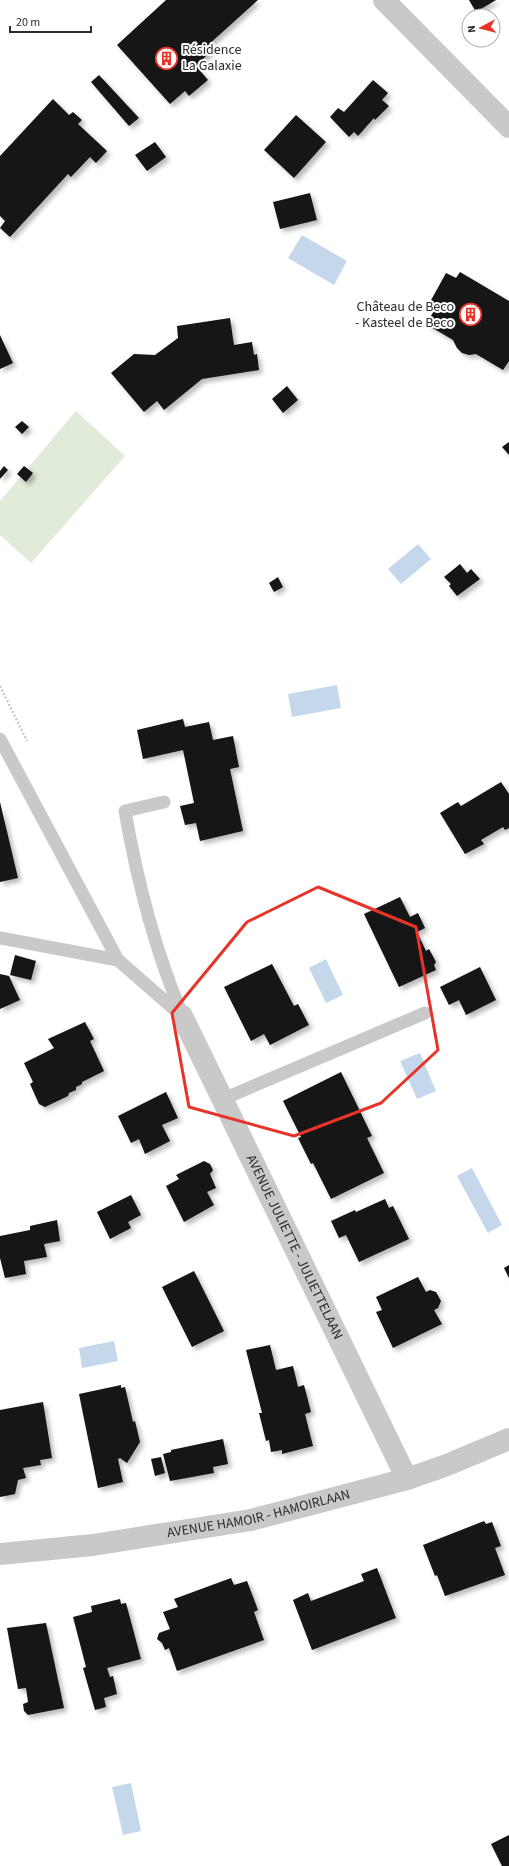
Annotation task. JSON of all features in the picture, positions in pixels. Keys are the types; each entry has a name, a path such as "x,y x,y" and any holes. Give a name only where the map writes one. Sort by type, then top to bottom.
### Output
{"street":[{"path":"384,0 509,127"},
{"name":"AVENUE JULIETTE - JULIETTELAAN","path":"182,1016 406,1479"},
{"name":"AVENUE HAMOIR - HAMOIRLAAN","path":"0,1554 93,1546 251,1520 406,1479 447,1465 509,1440"}],"lane":[{"path":"0,739 118,960 182,1016"},
{"path":"164,802 125,811 136,871 147,915 167,980 182,1016"},
{"path":"0,938 118,960"},
{"path":"223,1100 425,1013"}],"highlighted area":[{"path":"318,887 416,927 438,1050 381,1103 294,1136 189,1107 172,1013 247,922"}],"green space":[{"path":"76,411 125,456 31,563 0,535 0,501"}],"water":[{"path":"302,235 347,261 334,285 288,258"},
{"path":"418,544 431,559 401,584 388,569"},
{"path":"337,685 341,708 292,717 288,694"},
{"path":"326,959 343,995 326,1003 309,968"},
{"path":"420,1053 436,1091 417,1099 400,1061"},
{"path":"472,1168 502,1225 488,1233 457,1176"},
{"path":"114,1341 118,1361 82,1368 79,1348"},
{"path":"131,1783 141,1831 123,1835 112,1787"}],"building":[{"name":"Résidence La Galaxie","path":"166,0 258,0 207,46 211,51 196,66 208,80 189,96 185,91 170,104 117,45"},
{"path":"469,0 496,0 483,8 474,8"},
{"path":"99,75 139,118 129,126 91,82"},
{"path":"373,80 388,93 382,100 389,106 375,120 374,118 358,136 354,132 349,137 330,117 338,108 344,112"},
{"path":"53,99 69,115 73,112 82,120 78,124 107,151 96,163 90,157 71,177 68,174 10,237 0,228 5,221 0,216 0,156"},
{"path":"296,115 326,142 294,178 264,150"},
{"path":"155,142 166,157 147,171 135,155"},
{"path":"310,193 317,220 280,229 273,202"},
{"name":"Château de Beco - Kasteel de Beco","path":"460,272 509,301 509,361 503,370 476,354 469,355 462,353 457,348 453,340 426,324 437,306 430,302 446,273 456,278"},
{"path":"230,318 234,345 252,342 254,355 257,354 259,370 202,379 164,410 157,401 144,412 111,373 134,354 155,355 178,338 177,326"},
{"path":"0,335 13,363 0,369"},
{"path":"287,386 298,400 283,413 272,399"},
{"path":"22,421 29,427 22,434 15,427"},
{"path":"509,442 509,455 502,447"},
{"path":"4,466 8,470 0,479 0,471"},
{"path":"24,466 33,473 26,482 17,474"},
{"path":"460,564 467,573 471,569 480,579 457,596 449,586 451,584 444,577"},
{"path":"278,577 283,587 274,592 269,583"},
{"path":"183,719 185,727 209,722 213,740 233,736 239,767 230,769 243,831 200,841 196,823 185,825 180,806 194,803 183,750 143,759 137,730"},
{"path":"501,782 509,794 509,828 505,830 503,827 481,840 484,844 465,854 440,813 458,802 461,806"},
{"path":"0,802 18,878 0,882"},
{"path":"400,897 410,917 418,913 425,928 417,932 426,951 429,949 436,962 434,965 436,970 399,987 364,914"},
{"path":"15,955 36,961 31,980 10,975"},
{"path":"272,964 294,1006 298,1004 309,1025 270,1045 264,1034 251,1041 224,987"},
{"path":"480,967 496,1000 466,1015 459,1000 449,1005 440,987"},
{"path":"0,974 9,976 20,1000 0,1009"},
{"path":"85,1022 94,1039 90,1041 104,1071 82,1082 82,1084 76,1087 76,1090 69,1093 68,1096 45,1107 39,1104 30,1084 33,1082 24,1063 54,1048 48,1039"},
{"path":"341,1072 372,1136 367,1138 384,1173 331,1199 313,1163 311,1164 298,1138 301,1137 283,1101"},
{"path":"166,1092 178,1118 162,1125 170,1141 145,1154 139,1139 131,1143 118,1116"},
{"path":"204,1161 210,1164 213,1170 210,1174 216,1188 207,1192 214,1205 184,1222 166,1186 179,1179 176,1175"},
{"path":"131,1195 141,1215 128,1222 131,1228 110,1239 97,1212"},
{"path":"385,1199 389,1208 393,1206 409,1239 359,1262 346,1235 339,1238 331,1221"},
{"path":"57,1220 60,1241 44,1244 47,1257 24,1261 26,1274 5,1278 0,1258 0,1236 30,1230 30,1226"},
{"path":"509,1265 509,1278 504,1268"},
{"path":"194,1271 224,1331 192,1347 162,1287"},
{"path":"418,1277 426,1292 430,1290 436,1292 441,1301 438,1308 434,1310 442,1324 393,1348 376,1312 382,1310 376,1297"},
{"path":"270,1345 276,1370 293,1366 298,1387 304,1385 311,1412 305,1414 313,1446 282,1454 282,1450 271,1452 269,1440 266,1441 259,1413 262,1413 246,1350"},
{"path":"121,1385 121,1388 125,1387 133,1422 135,1421 140,1442 127,1463 120,1458 118,1459 123,1482 98,1488 79,1394"},
{"path":"43,1402 52,1458 40,1460 41,1465 23,1468 26,1478 18,1480 15,1494 0,1497 0,1410"},
{"path":"223,1439 228,1464 213,1467 214,1473 170,1481 163,1454 171,1452 171,1450"},
{"path":"161,1457 165,1473 155,1476 151,1459"},
{"path":"484,1521 486,1524 492,1522 501,1546 495,1548 505,1575 445,1596 437,1575 435,1576 423,1545"},
{"path":"377,1568 396,1618 312,1650 293,1600 308,1593 311,1601 364,1581 361,1574"},
{"path":"231,1578 234,1585 247,1581 258,1610 254,1612 264,1640 177,1671 169,1648 165,1650 162,1643 157,1639 159,1633 170,1629 163,1612 178,1607 174,1599"},
{"path":"120,1599 121,1604 126,1603 141,1659 107,1668 110,1677 113,1676 117,1694 104,1698 106,1707 95,1710 83,1668 86,1667 73,1617 92,1612 91,1606"},
{"path":"46,1623 64,1708 28,1715 24,1711 23,1704 28,1702 26,1688 18,1689 7,1628"},
{"path":"509,1835 509,1866 502,1866 491,1844"}],"place":[{"name":"Résidence La Galaxie","path":"166,58"},
{"name":"Château de Beco - Kasteel de Beco","path":"470,315"}]}
